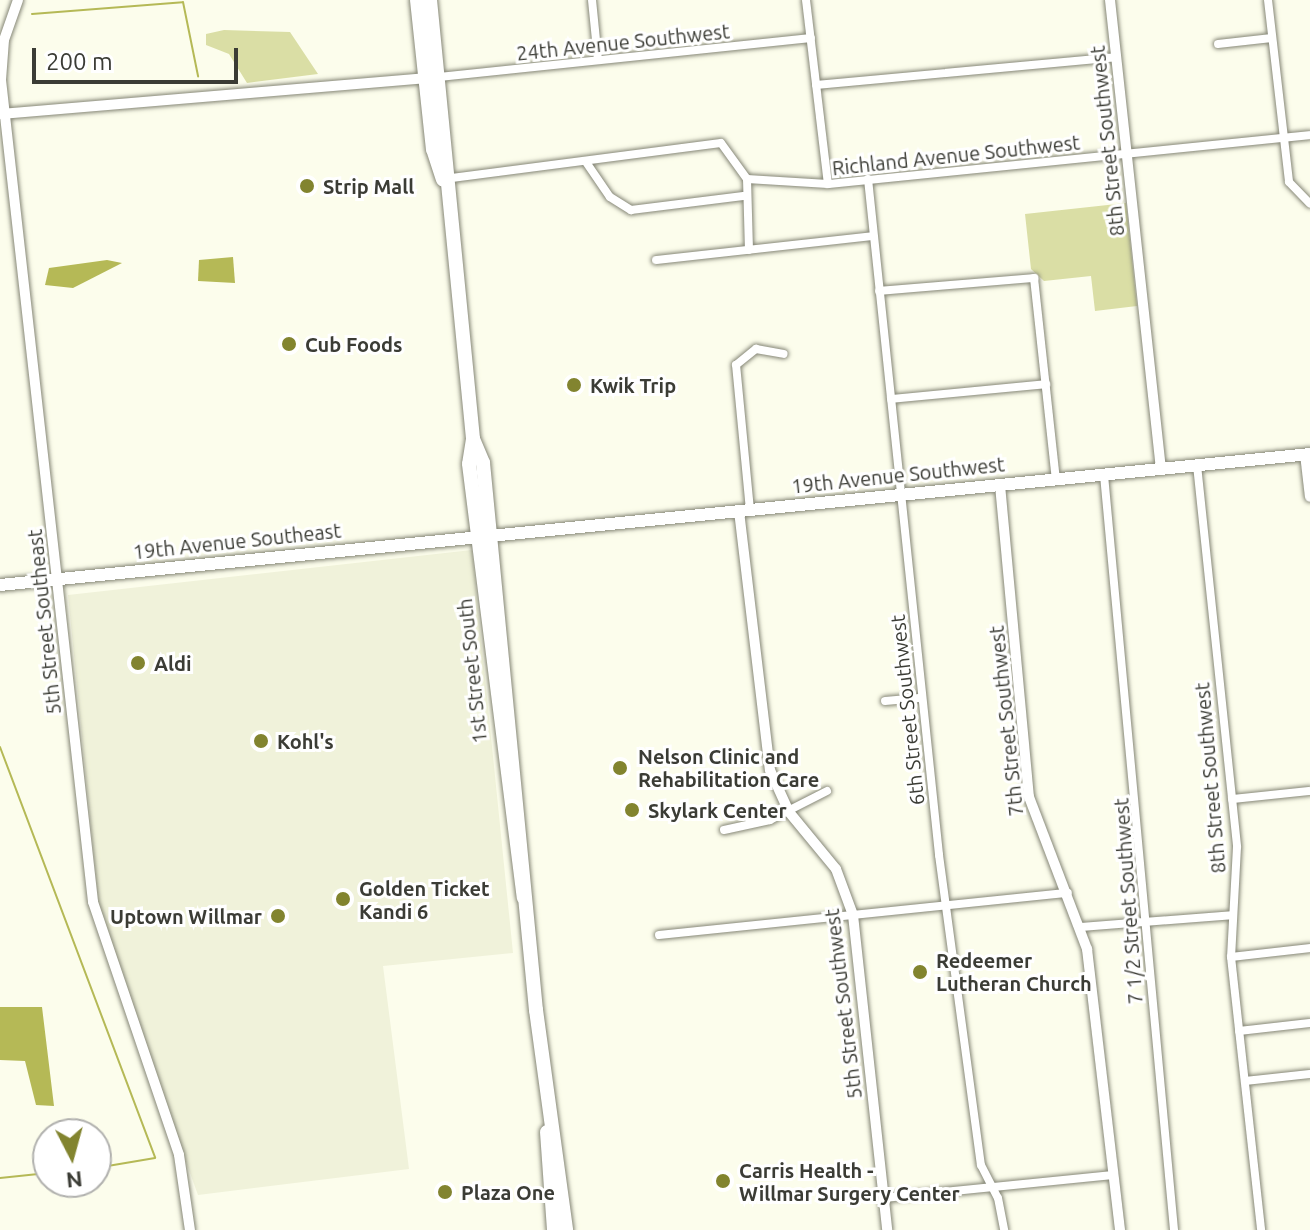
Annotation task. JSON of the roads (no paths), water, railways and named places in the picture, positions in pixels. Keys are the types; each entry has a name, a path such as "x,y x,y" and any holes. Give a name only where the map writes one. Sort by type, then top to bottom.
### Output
{"main road":[{"name":"1st Street South","path":"417,0 432,78 484,537 548,1123 554,1230"},
{"name":"1st Street South","path":"430,0 432,78"},
{"name":"19th Avenue Southwest","path":"484,537 1308,454"},
{"name":"19th Avenue Southeast","path":"0,585 484,537"},
{"name":"1st Street South","path":"548,1123 566,1230"}],"street":[{"name":"5th Street Southeast","path":"18,0 1,55 2,114 96,918 179,1155 190,1230"},
{"path":"592,0 598,60"},
{"path":"806,0 828,184"},
{"name":"8th Street Southwest","path":"1110,0 1161,468"},
{"path":"1268,0 1289,182 1310,204"},
{"name":"24th Avenue Southwest","path":"432,78 811,38"},
{"path":"1218,44 1272,38"},
{"path":"816,85 1116,57"},
{"path":"2,114 432,78"},
{"name":"Richland Avenue Southwest","path":"747,179 828,184 1310,135"},
{"path":"443,179 586,162 710,141 735,153 747,179 743,196 749,250"},
{"path":"586,162 610,197 631,210 743,196"},
{"name":"6th Street Southwest","path":"868,179 922,698 981,1165 1004,1230"},
{"path":"656,260 873,236"},
{"path":"879,291 1033,276 1056,479"},
{"name":"5th Street Southwest","path":"784,354 756,349 736,365 765,751 789,812 836,869 853,915 887,1230"},
{"path":"891,399 1046,384"},
{"path":"1308,454 1310,497"},
{"name":"8th Street Southwest","path":"1197,465 1238,868 1231,957 1261,1230"},
{"name":"7 1/2 Street Southwest","path":"1104,475 1174,1230"},
{"name":"7th Street Southwest","path":"1000,485 1029,797 1081,927 1120,1230"},
{"path":"885,701 922,698"},
{"path":"724,830 789,812 827,791"},
{"path":"1232,799 1310,791"},
{"path":"659,935 1069,893"},
{"path":"1081,927 1232,915"},
{"path":"1231,957 1310,948"},
{"path":"1239,1031 1310,1023"},
{"path":"1245,1081 1310,1074"},
{"path":"883,1198 1114,1175"}],"waterway":[{"path":"32,14 183,2 198,76"},
{"path":"0,747 155,1158 112,1165"},
{"path":"0,1178 32,1175"}],"place":[{"name":"Strip Mall","path":"307,186"},
{"name":"Cub Foods","path":"289,344"},
{"name":"Kwik Trip","path":"574,385"},
{"name":"Aldi","path":"138,663"},
{"name":"Kohl's","path":"261,741"},
{"name":"Nelson Clinic and Rehabilitation Care","path":"620,768"},
{"name":"Skylark Center","path":"632,810"},
{"name":"Golden Ticket Kandi 6","path":"343,899"},
{"name":"Uptown Willmar","path":"278,916"},
{"name":"Redeemer Lutheran Church","path":"920,972"},
{"name":"Carris Health - Willmar Surgery Center","path":"723,1181"},
{"name":"Plaza One","path":"445,1192"}]}
